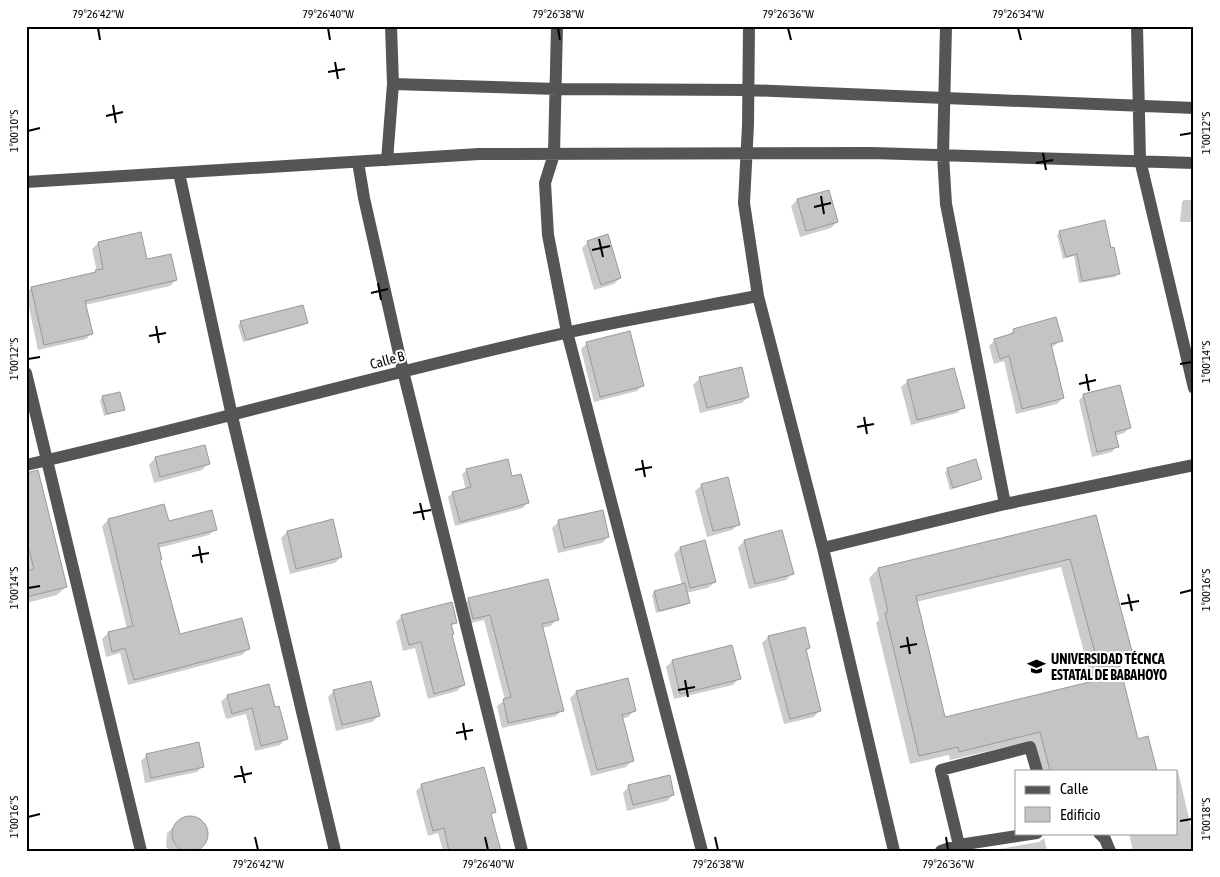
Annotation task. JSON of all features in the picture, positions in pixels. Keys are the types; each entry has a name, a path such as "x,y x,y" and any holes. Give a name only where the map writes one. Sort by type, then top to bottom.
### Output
{"street":[{"path":"387,160 393,84 391,26"},
{"path":"557,26 554,154 545,183 548,235 567,332 702,851"},
{"path":"749,26 744,203 758,296 823,548 894,851"},
{"path":"946,26 943,155 946,204 1005,504"},
{"path":"1138,26 1140,160 1194,388"},
{"path":"393,84 557,89 748,90 1194,108"},
{"path":"26,182 479,154 746,153 943,155 1194,163"},
{"path":"358,162 364,198 403,371 522,851"},
{"path":"179,174 232,416 336,851"},
{"name":"Calle B","path":"26,465 232,416 403,371 567,332 758,296"},
{"path":"26,373 141,851"},
{"path":"823,548 1005,504 1194,465"},
{"path":"959,845 941,770 1030,747 1037,770"},
{"path":"940,851 959,845 1030,834"},
{"path":"1100,834 1105,839 1110,851"}],"building":[{"path":"829,190 838,222 806,231 797,199"},
{"path":"1105,220 1111,248 1114,247 1120,274 1082,281 1077,254 1066,257 1059,231"},
{"path":"141,232 147,259 171,254 177,280 85,301 93,334 44,345 31,287 103,269 98,242"},
{"path":"608,234 621,278 601,285 587,241"},
{"path":"303,305 308,323 246,340 240,321"},
{"path":"1056,317 1063,341 1051,344 1064,398 1022,409 1009,356 1000,359 994,339 1014,333 1013,329"},
{"path":"630,331 644,386 600,397 586,342"},
{"path":"742,367 749,397 707,408 699,377"},
{"path":"954,368 965,408 917,420 907,380"},
{"path":"1120,385 1131,428 1115,432 1119,447 1097,452 1083,394"},
{"path":"120,392 125,410 107,414 102,396"},
{"path":"205,445 210,464 160,477 155,457"},
{"path":"508,459 512,476 521,474 529,503 460,522 452,492 471,487 466,469"},
{"path":"976,459 982,479 953,488 947,468"},
{"path":"38,470 67,587 26,597 26,571 34,569 26,538 26,473"},
{"path":"728,477 740,525 713,531 701,484"},
{"path":"164,504 169,521 212,510 217,530 158,544 162,559 160,560 180,634 242,618 250,649 134,680 125,648 112,652 108,632 133,626 108,519"},
{"path":"603,510 609,537 564,548 558,520"},
{"path":"1096,515 1133,655 1118,659 1138,739 1148,736 1157,770 1050,770 1040,732 959,752 958,747 919,756 885,613 888,612 878,568","holes":["1070,559 1102,679 945,717 916,596"]},
{"path":"333,519 342,557 296,569 287,531"},
{"path":"782,530 794,574 755,584 744,540"},
{"path":"705,540 716,582 690,588 680,547"},
{"path":"548,579 559,620 542,624 564,711 508,723 503,699 511,697 490,615 473,619 468,598"},
{"path":"685,583 690,603 659,611 654,591"},
{"path":"452,602 457,623 451,624 454,634 452,635 465,685 434,694 421,642 409,645 401,615"},
{"path":"805,627 810,648 806,649 821,711 790,719 768,636"},
{"path":"732,645 741,679 680,694 672,660"},
{"path":"628,678 636,711 622,715 634,761 597,770 576,691"},
{"path":"371,681 380,716 342,725 333,690"},
{"path":"269,684 275,707 279,706 288,739 261,746 252,708 232,714 227,695"},
{"path":"199,742 204,767 151,778 146,754"},
{"path":"484,767 496,812 491,814 501,851 449,851 444,828 433,831 421,784"},
{"path":"670,775 674,795 633,805 628,785"},
{"path":"190,816 197,817 203,821 207,827 207,841 203,847 197,851 190,852 183,851 177,847 173,841 172,834 173,827 177,821 183,817"}],"place":[{"name":"UNIVERSIDAD TÉCNCA ESTATAL DE BABAHOYO","path":"1037,667"}]}
